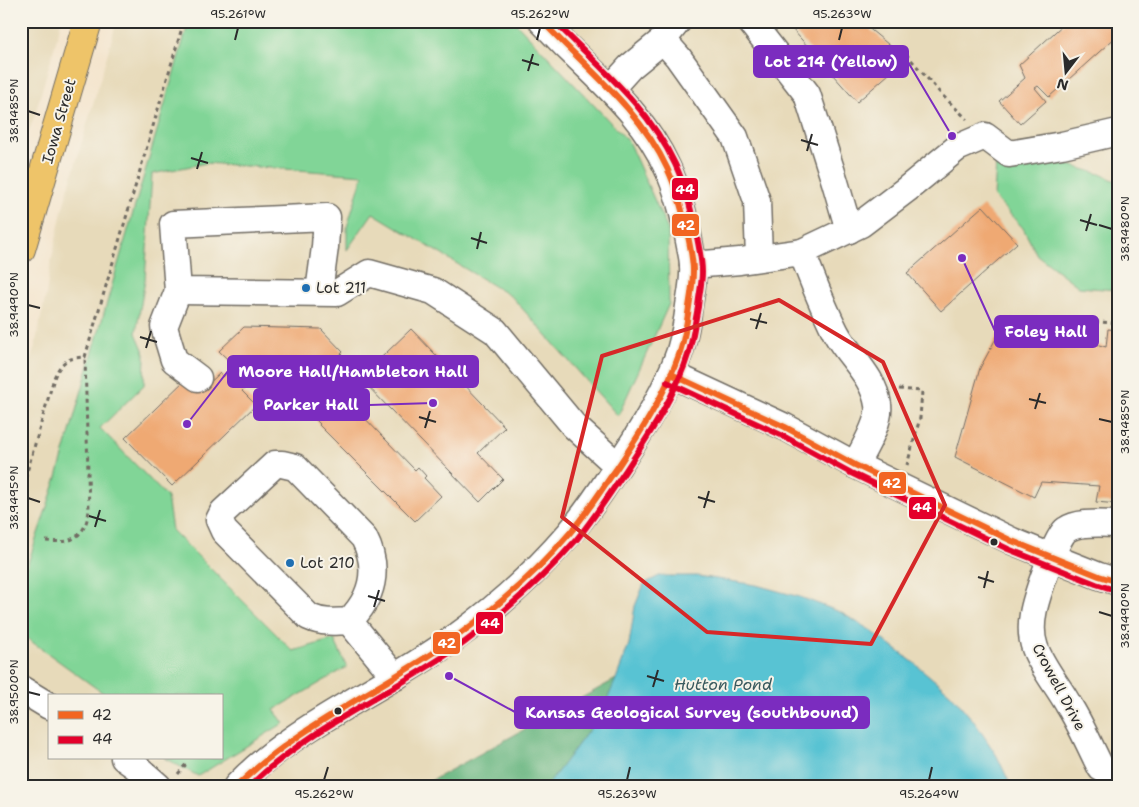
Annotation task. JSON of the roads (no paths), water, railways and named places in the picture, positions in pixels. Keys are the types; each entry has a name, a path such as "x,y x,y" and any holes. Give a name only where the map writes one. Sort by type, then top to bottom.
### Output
{"highway":[{"name":"Iowa Street","path":"21,249 88,21"}],"street":[{"path":"237,786 247,775 286,742 395,677 456,637 498,604 531,574 569,534 592,504 653,409 671,374 680,351 686,327 693,265 679,198 668,168 641,123 611,88 542,21"},
{"path":"750,21 807,94 849,230"},
{"path":"611,88 630,67 670,30 678,57 735,138 757,201 759,257"},
{"path":"693,265 740,261 802,252 861,224 958,148 985,136 1009,154 1062,145 1118,132"},
{"path":"198,378 174,360 164,326 178,292 173,224 327,217 325,247 318,292"},
{"path":"802,252 816,289 837,334 872,384 879,406 873,430 855,465"},
{"path":"178,292 337,293 369,273 433,292 495,331 574,426 618,466"},
{"path":"671,374 785,427 855,465 964,518 1050,557 1118,582"},
{"path":"275,464 295,468 364,538 369,547 373,564 371,585 365,602 349,621 318,621 309,617 224,531 219,520 223,512 275,464"},
{"name":"Crowell Drive","path":"1118,524 1092,524 1075,526 1064,530 1050,557 1033,613 1031,632 1035,648 1070,706 1101,768 1118,775"},
{"path":"349,621 395,677"},
{"path":"21,689 48,705"},
{"path":"127,760 158,786"}],"water":[{"name":"Hutton Pond","path":"659,576 697,576 756,585 800,597 840,612 870,630 913,662 951,694 976,724 997,756 1011,786 547,786 601,714 629,644 635,606 644,584"}],"place":[{"name":"Lot 214 (Yellow)","path":"952,136"},
{"name":"Foley Hall","path":"962,258"},
{"name":"Lot 211","path":"306,288"},
{"name":"Parker Hall","path":"433,403"},
{"name":"Moore Hall/Hambleton Hall","path":"187,424"},
{"name":"Lot 210","path":"290,563"},
{"name":"Kansas Geological Survey (southbound)","path":"449,676"}]}
